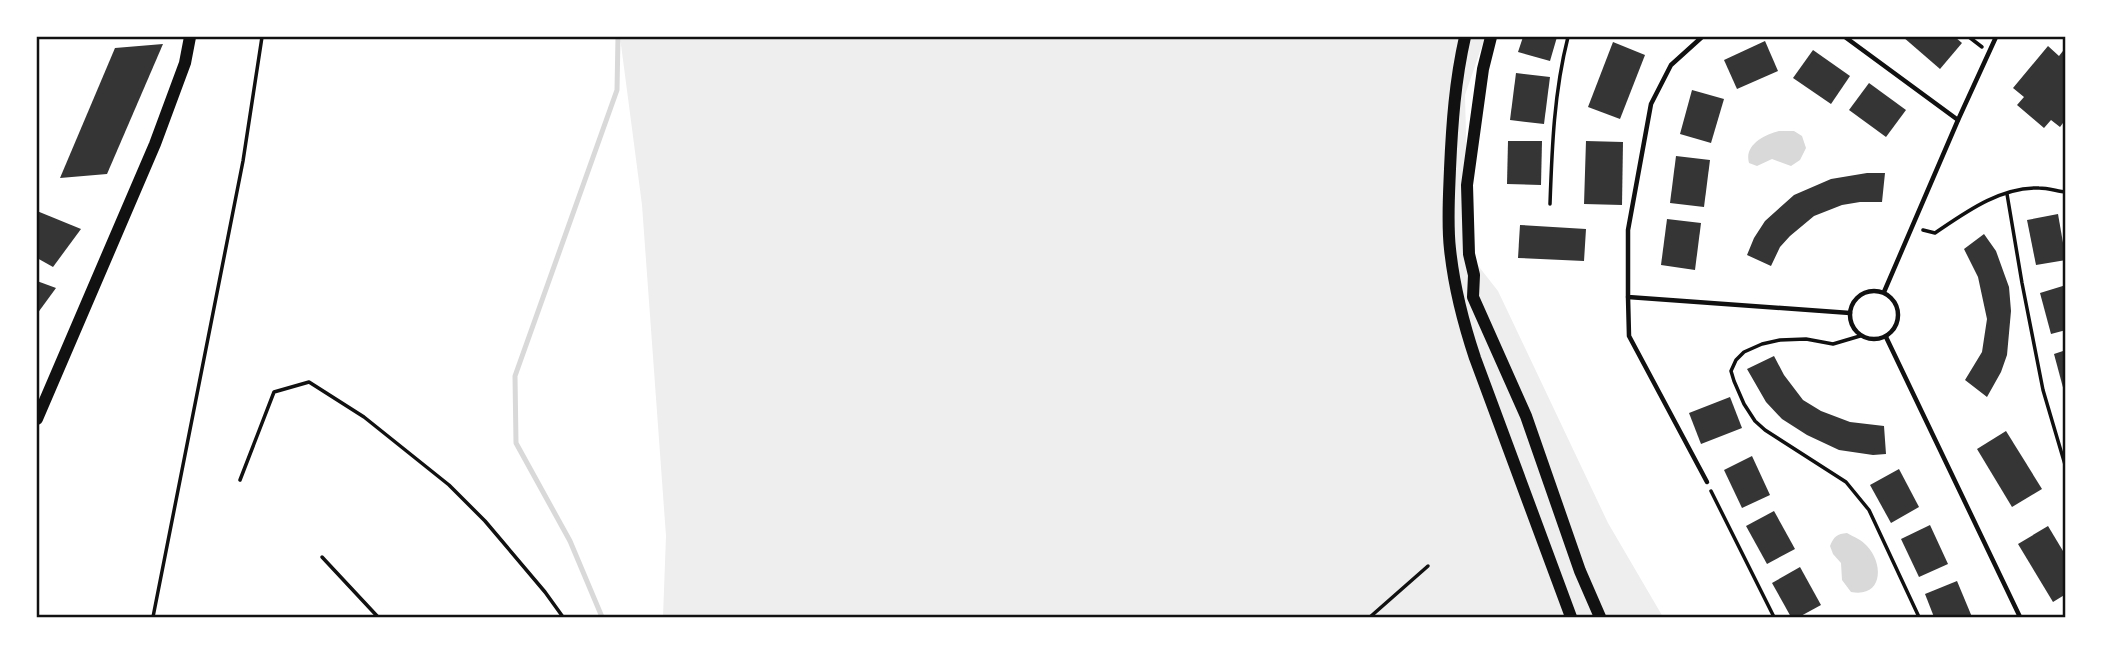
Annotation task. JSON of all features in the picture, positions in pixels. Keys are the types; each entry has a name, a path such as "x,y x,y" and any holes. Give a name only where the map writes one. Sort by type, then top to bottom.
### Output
{"street":[{"path":"37,419 155,144 185,62 190,37"},
{"path":"1465,37 1457,74 1449,199 1449,247 1455,287 1475,358 1571,617"},
{"path":"1491,37 1483,69 1467,185 1469,254 1474,275 1473,297 1526,416 1580,571 1600,617"}],"lane":[{"path":"1702,37 1671,65 1651,104 1628,230 1628,297 1629,336 1707,482"},
{"path":"1845,37 1958,120"},
{"path":"1884,292 1996,37"},
{"path":"1869,291 1884,292 1895,301 1899,314 1896,328 1886,337 1873,340 1860,336 1852,326 1850,313 1856,299 1869,291"},
{"path":"1628,297 1850,313"},
{"path":"1886,337 2020,617"}],"path":[{"path":"153,617 243,161 262,37"},
{"path":"1550,204 1555,110 1568,37"},
{"path":"1913,228 1935,233 1976,206 2007,194 2038,188 2066,192"},
{"path":"2007,194 2038,366 2066,468"},
{"path":"1860,336 1833,344 1806,339 1762,344 1744,352 1731,371 1744,404 1755,421 1832,472 1857,493 1868,509 1919,617"},
{"path":"240,480 274,392 309,382 364,417 449,485 485,521 563,617"},
{"path":"1707,482 1774,617"},
{"path":"322,557 378,617"},
{"path":"1370,617 1428,566"}],"shaded area":[{"path":"620,37 1485,37 1465,95 1469,254 1498,291 1608,523 1663,617 663,617 666,536 642,205"},
{"path":"1779,131 1794,131 1802,136 1806,148 1800,160 1791,166 1772,159 1757,166 1749,163 1752,146 1767,135"},
{"path":"1847,533 1860,540 1873,553 1878,570 1875,585 1869,590 1851,592 1842,580 1841,563 1830,546 1836,536"}],"building":[{"path":"1523,37 1557,37 1550,61 1518,52"},
{"path":"1903,37 1955,37 1962,43 1940,69"},
{"path":"1765,41 1778,71 1737,89 1724,60"},
{"path":"1613,42 1645,55 1620,119 1588,107"},
{"path":"163,44 107,174 60,178 115,48"},
{"path":"2048,46 2059,56 2066,47 2066,119 2060,127 2051,120 2044,128 2017,105 2024,97 2013,88"},
{"path":"1813,50 1850,76 1831,104 1793,78"},
{"path":"1516,73 1550,77 1544,124 1510,120"},
{"path":"1869,83 1906,110 1886,137 1849,110"},
{"path":"1692,90 1724,99 1711,143 1680,134"},
{"path":"1508,141 1542,141 1541,185 1507,184"},
{"path":"1586,141 1623,142 1622,205 1584,204"},
{"path":"1676,156 1710,160 1704,207 1670,203"},
{"path":"1885,173 1882,202 1842,205 1814,216 1780,247 1771,266 1747,255 1765,221 1794,195 1831,179"},
{"path":"37,211 81,229 53,267 37,258"},
{"path":"2058,214 2066,260 2036,265 2027,220"},
{"path":"1667,219 1701,223 1695,270 1661,265"},
{"path":"1520,225 1586,229 1584,261 1518,258"},
{"path":"1984,234 1996,251 2009,287 2011,311 2007,355 1987,397 1965,380 1982,352 1987,319 1978,277 1964,249"},
{"path":"37,281 56,288 37,314"},
{"path":"2066,285 2066,330 2051,334 2040,293"},
{"path":"2066,350 2066,395 2065,395 2054,354"},
{"path":"1774,356 1784,375 1803,400 1821,411 1850,422 1884,426 1886,454 1839,450 1807,435 1782,419 1766,402 1747,369"},
{"path":"1730,397 1742,428 1701,444 1689,413"},
{"path":"2006,431 2042,489 2012,507 1977,449"},
{"path":"1752,456 1770,495 1742,508 1724,470"},
{"path":"1899,469 1919,507 1891,523 1870,485"},
{"path":"1774,511 1795,549 1767,564 1746,526"},
{"path":"1930,525 1948,564 1919,577 1901,539"},
{"path":"2048,526 2066,556 2066,594 2053,602 2018,544"},
{"path":"1800,567 1821,605 1799,617 1791,617 1772,583"},
{"path":"1957,581 1972,617 1934,617 1925,594"}],"waterway":[{"path":"602,617 570,541 516,443 515,376 617,90 618,37"}]}
